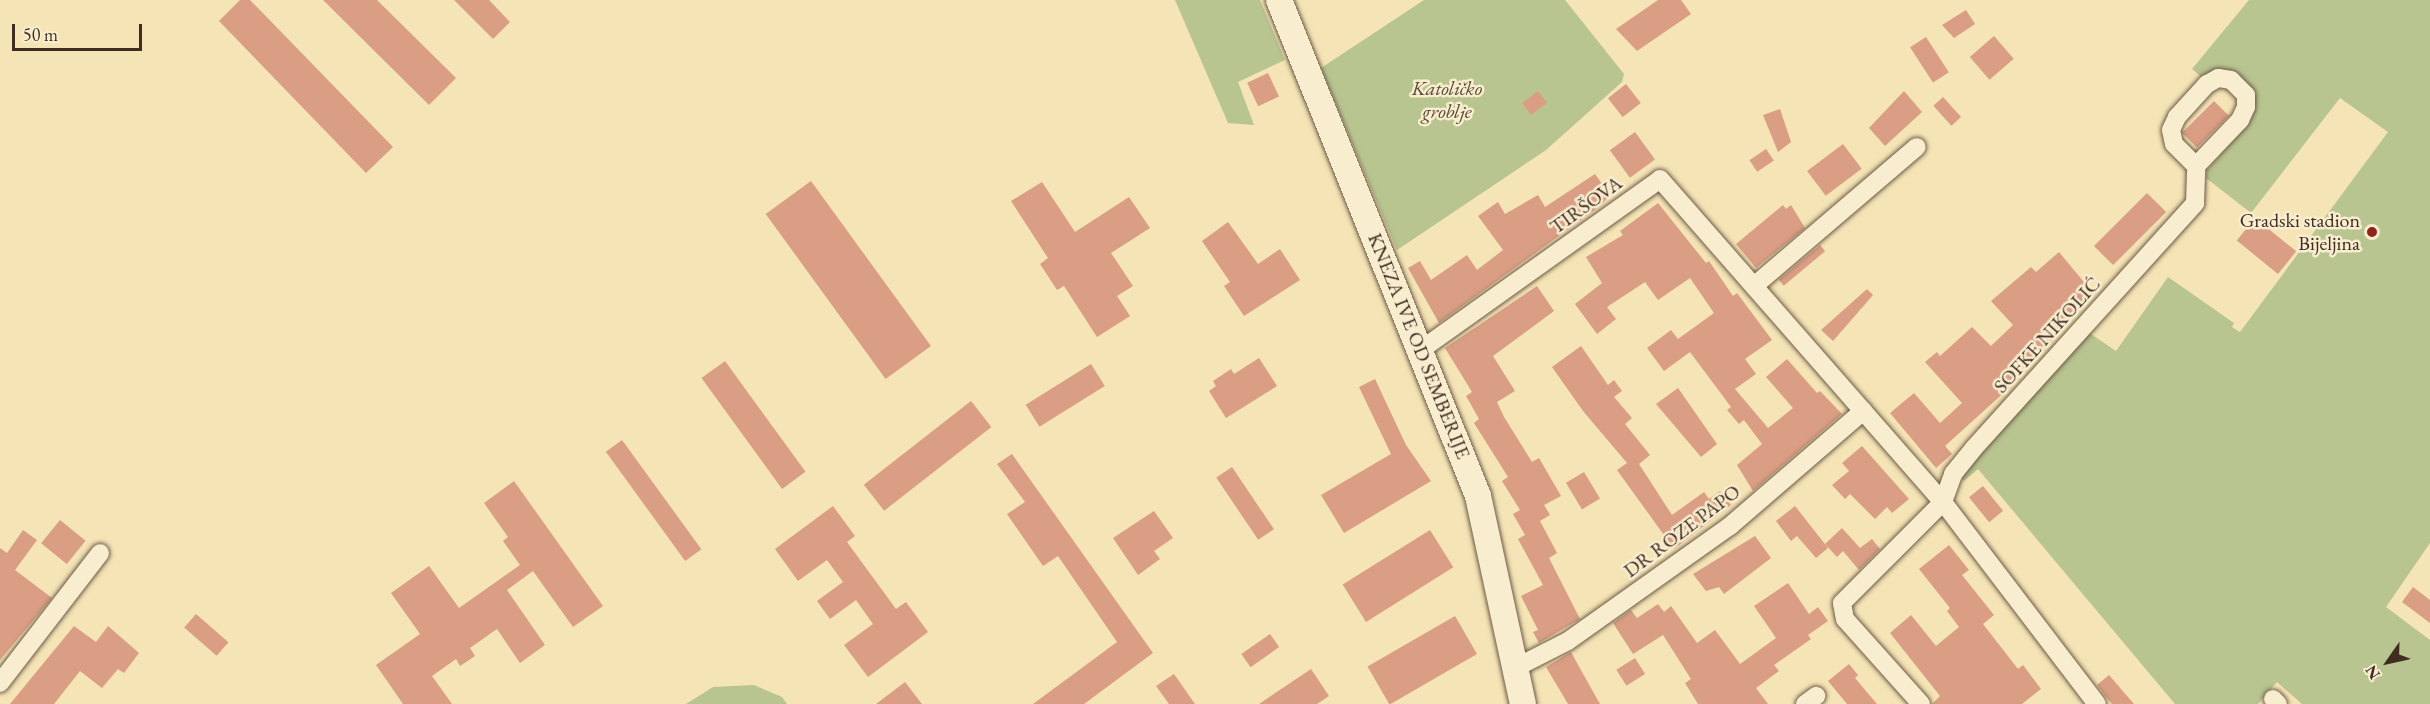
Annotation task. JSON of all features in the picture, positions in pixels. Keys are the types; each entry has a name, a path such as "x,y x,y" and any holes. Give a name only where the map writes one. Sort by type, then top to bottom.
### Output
{"street":[{"name":"KNEZA IVE OD SEMBERIJE","path":"1279,0 1422,350 1478,496 1523,704"},
{"path":"2218,78 2231,80 2246,95 2246,107 2240,120 2196,166 2174,144 2171,130 2177,117 2207,84 2218,78"},
{"path":"1754,286 1917,147"},
{"name":"SOFKE NIKOLIĆ","path":"1921,704 1845,619 1842,603 1943,502 1953,474 1974,448 2195,203 2196,166"},
{"name":"TIRŠOVA","path":"1422,350 1660,179 1943,502"},
{"name":"DR ROZE PAPO","path":"1515,669 1568,641 1721,533 1863,411"},
{"path":"1943,502 2097,704"},
{"path":"0,683 100,553"}],"green space":[{"path":"1175,0 1260,0 1285,60 1238,82 1254,125 1228,123"},
{"name":"Katoličko groblje","path":"1424,0 1565,0 1624,74 1622,82 1546,150 1397,250 1321,68"},
{"path":"2249,0 2430,0 2430,543 2386,607 2430,640 2430,704 2302,704 2277,682 2258,704 2175,704 1978,469 1964,481 1958,474 2085,330 2116,351 2168,277 2234,323 2232,327 2240,332 2388,132 2340,98 2251,213 2206,178 2207,170 2249,122 2248,90 2205,80 2192,69"},
{"path":"754,685 782,697 787,704 686,704 713,687"}],"building":[{"path":"240,0 250,0 393,147 366,173 219,21"},
{"path":"323,0 377,0 456,78 429,105"},
{"path":"454,0 489,0 510,22 493,39"},
{"path":"1658,0 1681,0 1691,14 1637,51 1616,29"},
{"path":"1966,10 1975,24 1954,38 1942,25"},
{"path":"1994,36 2014,59 1990,80 1970,57"},
{"path":"1926,37 1949,72 1933,83 1910,47"},
{"path":"1268,73 1279,97 1258,106 1247,83"},
{"path":"1626,84 1641,103 1623,117 1608,98"},
{"path":"1538,91 1547,103 1531,115 1522,103"},
{"path":"1904,91 1922,112 1885,146 1869,128"},
{"path":"1943,97 1961,117 1951,126 1933,106"},
{"path":"2214,101 2229,116 2197,148 2182,133"},
{"path":"1780,109 1791,142 1778,152 1763,115"},
{"path":"1635,132 1655,160 1630,178 1610,150"},
{"path":"1843,144 1862,169 1826,196 1807,171"},
{"path":"1766,149 1774,161 1757,172 1749,160"},
{"path":"1595,174 1610,195 1600,206 1439,323 1408,268 1420,261 1431,280 1467,255 1477,270 1503,250 1478,216 1498,202 1505,214 1538,195 1545,207"},
{"path":"811,181 931,346 886,379 766,214"},
{"path":"1042,182 1075,232 1129,197 1150,228 1111,253 1133,286 1117,296 1130,316 1097,337 1064,286 1057,290 1040,264 1048,258 1011,201"},
{"path":"2147,193 2166,212 2113,265 2094,246"},
{"path":"1658,203 1706,263 1709,261 1733,296 1737,293 1772,340 1745,359 1756,374 1735,389 1768,428 1793,408 1766,377 1787,359 1817,393 1820,391 1842,414 1753,491 1737,465 1762,444 1744,420 1739,424 1727,410 1731,407 1690,352 1664,371 1647,348 1671,330 1678,339 1714,313 1690,278 1658,300 1645,282 1607,307 1616,319 1597,334 1575,304 1602,283 1586,257 1623,235 1620,231"},
{"path":"1783,205 1786,209 1791,205 1805,228 1756,268 1736,244"},
{"path":"2255,218 2296,251 2278,274 2237,241"},
{"path":"1228,222 1258,264 1280,249 1300,280 1244,316 1224,286 1230,282 1202,241"},
{"path":"1820,245 1825,251 1784,286 1779,280"},
{"path":"2059,252 2093,293 2061,322 2065,326 2007,385 2009,388 1945,446 1952,454 1936,468 1890,413 1914,393 1940,423 1962,403 1925,362 1937,352 1940,356 1972,327 1991,346 2013,325 1991,301 2031,267 2036,272"},
{"path":"1537,286 1554,311 1493,356 1515,391 1497,402 1504,417 1532,462 1539,458 1561,496 1544,505 1550,515 1540,521 1557,553 1549,558 1580,619 1539,643 1533,632 1538,630 1521,596 1543,585 1518,539 1525,535 1513,514 1520,510 1502,481 1508,477 1474,423 1479,419 1466,396 1472,392 1445,348"},
{"path":"1867,289 1873,295 1833,341 1821,330"},
{"path":"1581,346 1608,385 1614,380 1622,391 1614,397 1632,418 1625,424 1650,455 1639,464 1672,515 1704,492 1709,499 1720,491 1731,505 1674,549 1617,470 1627,463 1583,411 1552,367"},
{"path":"1259,358 1277,386 1226,418 1209,391 1216,386 1213,381 1231,369 1234,374"},
{"path":"725,361 806,472 782,489 702,378"},
{"path":"1091,364 1105,386 1039,427 1026,405"},
{"path":"1375,379 1406,445 1431,481 1344,533 1321,495 1391,454 1359,387"},
{"path":"1678,388 1717,444 1701,457 1656,404"},
{"path":"971,401 991,427 884,511 864,485"},
{"path":"622,440 701,549 685,561 606,452"},
{"path":"1862,446 1909,499 1892,513 1887,507 1875,519 1850,494 1845,499 1832,485 1849,471 1842,463"},
{"path":"1012,454 1153,653 1084,704 1033,704 1117,642 1058,556 1043,566 1007,514 1025,502 997,464"},
{"path":"1232,467 1274,529 1258,540 1216,478"},
{"path":"1584,472 1600,499 1582,509 1566,483"},
{"path":"514,481 603,606 573,627 533,571 507,590 545,645 520,663 497,629 470,648 475,656 460,666 456,659 432,676 452,704 403,704 376,665 420,634 391,593 429,566 459,608 520,565 503,541 508,537 484,503"},
{"path":"1983,486 2003,511 1989,522 1969,497"},
{"path":"833,506 855,536 847,542 896,609 906,602 928,632 868,677 844,645 873,624 856,600 830,619 817,601 843,582 827,560 798,581 775,549"},
{"path":"1795,506 1828,548 1816,558 1797,536 1791,541 1776,521"},
{"path":"1154,511 1173,538 1154,551 1160,559 1138,575 1113,538"},
{"path":"60,520 86,541 67,564 41,543"},
{"path":"1842,528 1860,548 1872,539 1880,549 1859,570 1843,551 1837,557 1825,544"},
{"path":"23,530 37,540 15,570 52,598 0,660 0,548 7,553"},
{"path":"1430,530 1453,567 1366,622 1343,585"},
{"path":"1755,536 1771,558 1724,594 1719,587 1706,591 1693,574"},
{"path":"1949,545 1969,570 1962,575 1994,615 1983,624 2018,669 2023,665 2041,689 2022,704 1932,704 1940,696 1890,633 1911,615 1936,646 1959,627 1947,611 1950,608 1919,569"},
{"path":"1788,583 1809,614 1818,607 1828,621 1808,635 1811,639 1774,665 1779,671 1756,688 1768,704 1698,704 1685,683 1691,679 1663,635 1633,654 1613,623 1631,610 1637,618 1658,604 1664,612 1671,606 1697,643 1715,630 1740,664 1776,638 1754,606"},
{"path":"2413,587 2430,600 2430,623 2402,602"},
{"path":"196,614 228,642 217,656 184,628"},
{"path":"1455,616 1477,654 1391,704 1368,666"},
{"path":"74,626 96,642 108,626 139,653 124,673 118,669 102,688 80,671 54,704 10,704"},
{"path":"1270,634 1279,647 1251,667 1241,654"},
{"path":"1571,652 1600,704 1568,704 1546,667"},
{"path":"1635,658 1645,674 1626,686 1616,670"},
{"path":"1849,664 1858,675 1855,678 1877,704 1847,704 1828,681"},
{"path":"1311,669 1329,696 1317,704 1259,704"},
{"path":"1174,674 1195,704 1169,704 1156,686"},
{"path":"2109,675 2134,704 2112,704 2097,685"},
{"path":"905,682 922,704 876,704"}],"place":[{"name":"Gradski stadion Bijeljina","path":"2372,232"}]}
